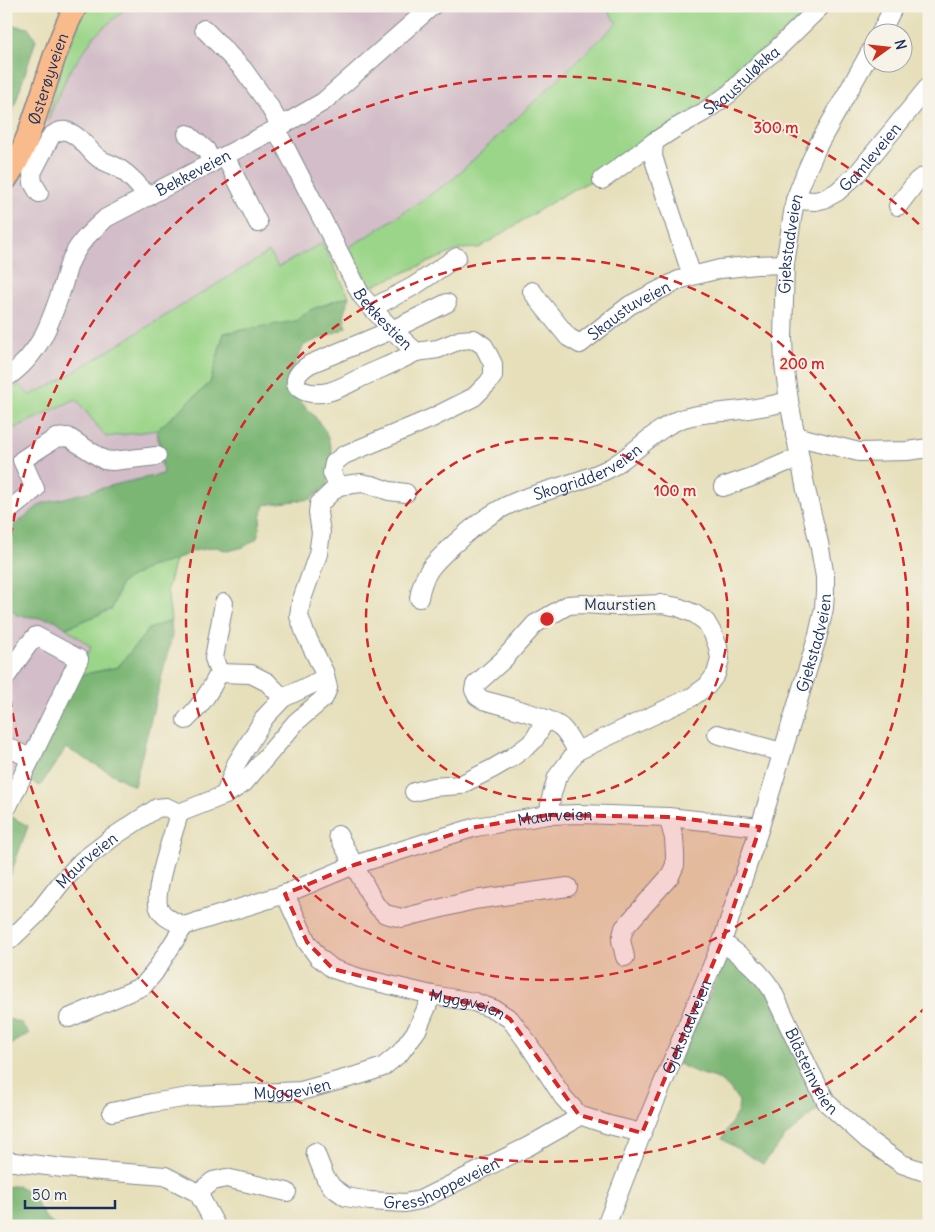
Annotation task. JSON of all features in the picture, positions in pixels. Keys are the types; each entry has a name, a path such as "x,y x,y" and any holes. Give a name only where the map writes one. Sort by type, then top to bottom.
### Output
{"main road":[{"name":"Østerøyveien","path":"6,179 17,162 26,142 61,38 76,6"}],"street":[{"name":"Skaustuløkka","path":"602,180 654,142 704,112 729,94 821,6"},
{"path":"886,22 894,6"},
{"name":"Bekkeveien","path":"7,376 27,360 40,343 53,317 72,256 84,238 106,218 279,128 323,102 430,7"},
{"name":"Bekkestien","path":"204,29 243,69 268,104 361,294 372,308 416,352 438,349 460,340 474,339 484,346 493,364 494,376 474,397 432,418 344,455 334,463 332,473 338,486"},
{"name":"Gjekstadveien","path":"606,1226 642,1132 722,942 760,827 818,635 824,608 825,576 795,436 784,364 785,264 795,200 804,174 862,67"},
{"name":"Gamleveien","path":"795,200 815,201 824,199 837,192 856,174 929,86"},
{"path":"39,193 33,183 32,173 51,136 68,131 79,138 105,163 118,167 135,180 148,197"},
{"path":"186,134 218,160 258,224"},
{"name":"Skaustuveien","path":"654,142 653,156 692,276"},
{"path":"898,206 917,181 929,176"},
{"path":"372,308 414,286 457,258"},
{"name":"Skaustuveien","path":"532,290 568,337 580,344 630,305 680,280 720,270 756,265 785,264"},
{"path":"416,352 329,392 310,393 300,389 297,385 297,376 301,370 310,364 392,330 447,303"},
{"name":"Skogridderveien","path":"419,598 426,574 435,562 477,524 500,509 526,497 605,471 627,457 661,430 680,420 696,415 789,402"},
{"path":"795,436 859,452 907,451 929,448"},
{"path":"6,513 35,489 22,460 56,438 68,437 104,460 113,461 157,456"},
{"path":"723,487 787,462 800,461"},
{"path":"69,1018 143,986 154,974 184,926 167,918 159,909 157,899 159,883 179,813 225,795 244,783 296,722 324,698 328,688 324,672 300,616 301,602 318,554 321,533 318,513 319,504 338,486 361,483 406,493"},
{"path":"186,720 194,712 219,673 214,658 224,603"},
{"name":"Maurstien","path":"548,815 557,777 576,751 692,697 707,686 716,674 720,659 718,647 706,622 678,606 661,604 615,606 568,605 535,624 503,660 475,685 474,690 477,696 484,700 546,719 560,726 569,736 576,751"},
{"path":"6,677 36,636 78,659 8,806"},
{"path":"225,795 236,764 266,716 283,698 321,680 324,672"},
{"path":"219,673 251,674 267,682 283,698"},
{"path":"414,792 433,787 460,785 492,769 530,744 546,719"},
{"path":"717,734 774,750"},
{"path":"6,746 31,759"},
{"name":"Maurveien","path":"10,940 36,915 61,883 82,861 116,835 157,808 166,807 179,813"},
{"name":"Maurveien","path":"184,926 285,894 354,865 476,827 548,815 580,814 668,817 760,827"},
{"path":"624,957 621,940 624,928 670,876 674,865 674,838 668,817"},
{"path":"338,835 375,904 386,914 402,918 474,900 568,886"},
{"name":"Myggveien","path":"285,894 307,942 318,957 333,969 360,978 432,995 474,1002 496,1010 510,1019 563,1097 579,1115"},
{"name":"Blåsteinveien","path":"722,942 755,967 764,977 827,1103 868,1140 902,1164 926,1173"},
{"name":"Myggevien","path":"112,1112 152,1102 194,1096 302,1091 364,1074 383,1067 400,1053 417,1030 432,995"},
{"path":"579,1115 609,1125 642,1132"},
{"name":"Gresshoppeveien","path":"315,1152 332,1187 346,1197 370,1201 406,1203 420,1200 529,1146 571,1122 579,1115"},
{"path":"6,1161 63,1168 165,1176 198,1193 216,1226"},
{"path":"198,1193 213,1181 226,1178 288,1192"}],"highlighted area":[{"path":"548,815 668,817 760,827 722,942 642,1133 579,1115 510,1019 496,1010 333,969 307,942 285,894 354,865 476,827"}],"shaded area":[{"path":"129,6 604,6 617,22 452,180 371,234 329,258 321,243 278,267 269,252 56,383 30,395 6,391 6,191 22,172 47,123 68,74 95,35"},
{"path":"76,399 106,437 157,430 163,474 41,504 6,532 6,432"},
{"path":"6,603 16,615 56,620 91,647 41,741 6,818"}],"green space":[{"path":"85,6 129,6 95,35 68,74 47,122 63,59"},
{"path":"604,6 815,6 737,72 648,152 565,194 479,248 460,249 370,287 349,247 452,180 617,23"},
{"path":"6,24 29,28 36,40 9,122 6,126"},
{"path":"322,243 349,296 310,310 296,321 224,333 210,383 157,430 106,437 76,399 6,432 6,391 19,385 30,395 56,383 269,252 278,267"},
{"path":"349,296 344,313 346,328 304,345 289,376 291,389 326,432 332,451 327,486 311,499 264,505 257,538 244,547 228,551 216,547 193,551 175,560 149,567 121,583 112,609 66,628 55,620 16,615 6,603 6,532 41,504 163,474 157,430 210,383 224,333 296,321 310,310"},
{"path":"175,560 167,589 171,620 149,629 118,667 76,676 91,647 66,628 112,609 121,583 149,567"},
{"path":"171,620 172,636 134,786 66,748 40,786 24,778 76,676 118,667 149,629"},
{"path":"8,815 28,826 6,887 6,818"},
{"path":"728,955 766,987 823,1105 787,1135 763,1164 722,1139 738,1111 739,1101 728,1087 716,1078 698,1073 678,1064"},
{"path":"6,1018 21,1023 29,1033 6,1050"},
{"path":"18,1185 31,1195 47,1220 57,1226 6,1226 6,1187"}]}
